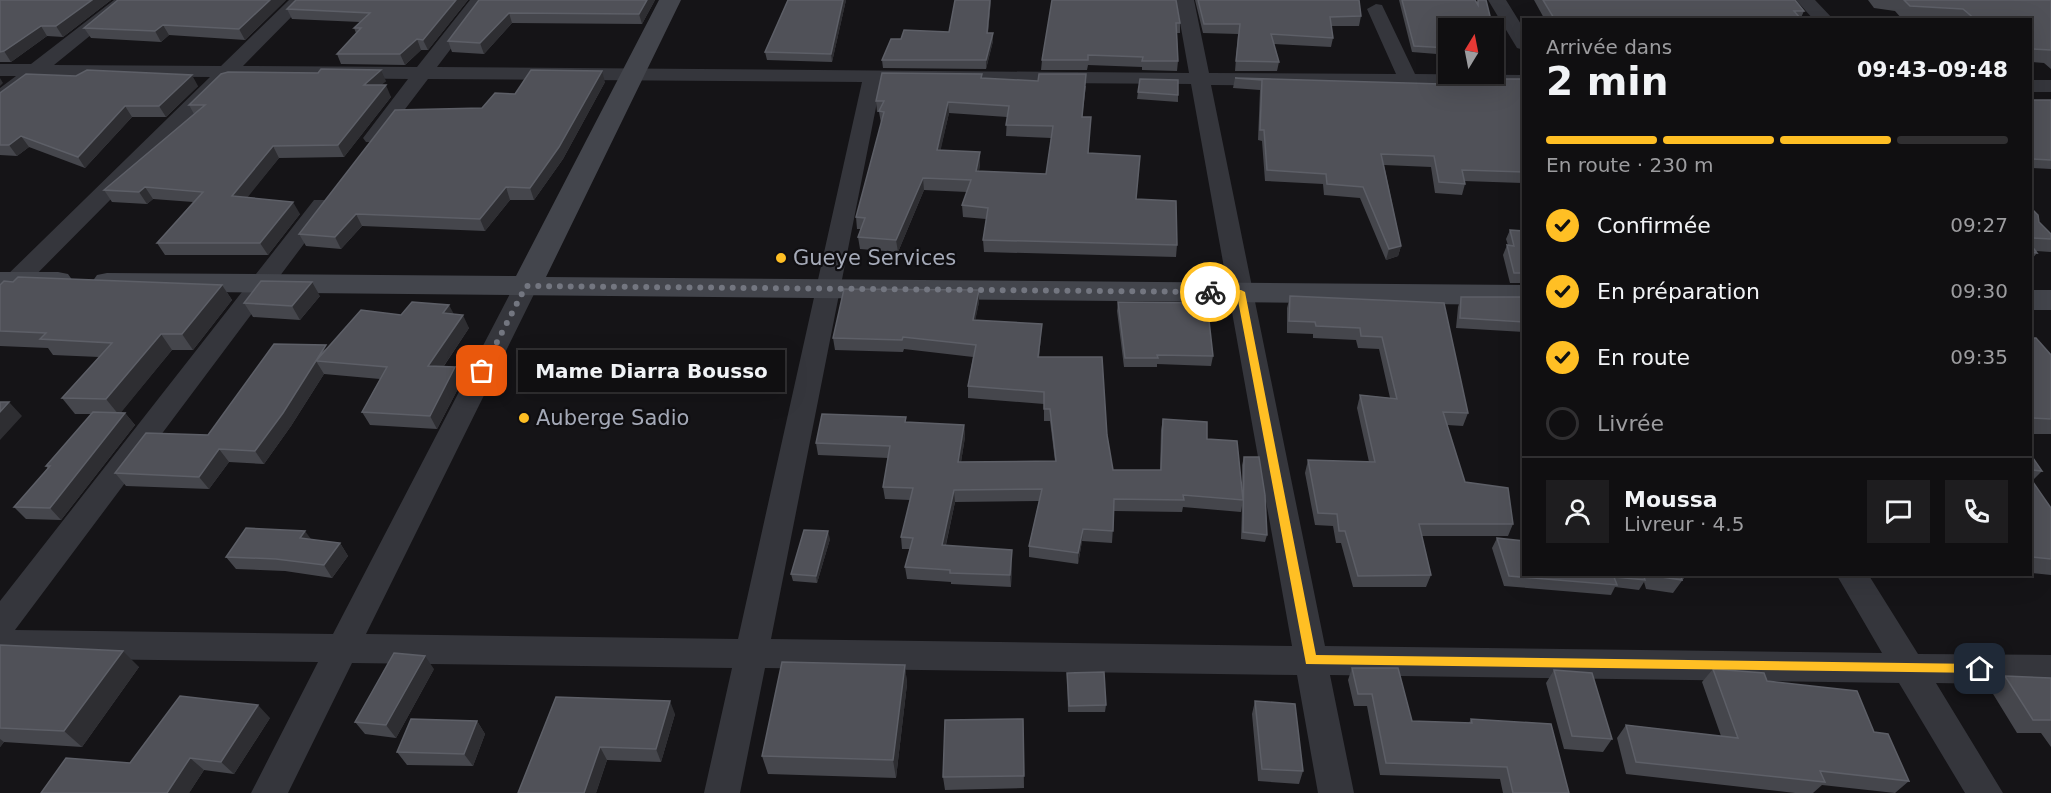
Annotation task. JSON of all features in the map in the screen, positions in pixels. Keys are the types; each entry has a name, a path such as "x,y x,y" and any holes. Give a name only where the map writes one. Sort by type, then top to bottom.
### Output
{"street":[{"path":"0,98 125,0"},
{"path":"5,286 299,0"},
{"path":"360,155 479,0"},
{"path":"269,793 670,0"},
{"path":"1185,0 1336,793"},
{"path":"1497,0 1522,41"},
{"path":"1805,0 1823,18"},
{"path":"1376,9 1407,80"},
{"path":"0,70 1522,81"},
{"path":"722,793 873,76"},
{"path":"2032,86 2051,86"},
{"path":"0,625 339,183"},
{"path":"5,286 262,283 1522,295"},
{"path":"2032,300 2051,300"},
{"path":"1852,576 1986,793"},
{"path":"0,644 2051,670"}],"building":[{"path":"0,0 92,0 56,26 41,26 0,52"},
{"path":"118,0 270,0 239,29 163,25 155,31 84,28"},
{"path":"296,0 456,0 423,40 417,39 400,54 337,54 361,28 354,28 370,13 287,9"},
{"path":"479,0 647,0 639,14 509,13 480,43 448,41"},
{"path":"788,0 843,0 831,54 765,52"},
{"path":"955,0 990,0 987,33 993,33 986,60 882,60 891,39 901,39 904,30 949,32"},
{"path":"1052,0 1176,0 1180,23 1176,23 1178,61 1142,61 1143,57 1088,55 1088,60 1042,60"},
{"path":"1198,0 1359,0 1361,16 1330,17 1333,38 1271,34 1279,62 1236,61 1240,24 1204,24"},
{"path":"1402,0 1475,0 1478,5 1478,0 1486,0 1490,18 1438,18 1438,47 1414,46"},
{"path":"1543,0 1795,0 1804,11 1794,11 1800,18 1554,18"},
{"path":"1904,0 2051,0 2051,50 2032,49 2032,18 1974,18 1963,9 1910,6"},
{"path":"321,69 381,70 364,85 386,85 338,145 273,146 232,196 293,202 260,243 157,243 203,192 145,187 139,192 104,190 205,105 189,105 221,74 228,72 318,73"},
{"path":"87,70 192,75 159,106 125,106 78,157 21,136 9,145 0,145 0,93 26,74 76,76"},
{"path":"531,70 602,71 559,147 530,188 506,187 480,219 356,214 335,237 299,234 395,110 482,108 495,93 515,94"},
{"path":"882,73 982,74 981,78 1038,81 1039,74 1086,74 1082,117 1091,117 1088,153 1140,156 1136,199 1176,201 1177,245 983,240 988,208 962,205 971,180 923,178 896,240 858,237 865,218 856,217 884,112 879,111 884,101 876,101","holes":["948,102 1009,106 1006,125 1053,126 1046,174 976,171 980,152 937,150"]},
{"path":"1235,78 1476,85 1504,84 1504,79 1522,79 1522,172 1462,170 1465,184 1439,182 1434,156 1381,154 1401,246 1389,249 1363,187 1327,184 1326,174 1267,170 1264,130 1260,130 1262,80"},
{"path":"1140,79 1178,80 1178,95 1138,92"},
{"path":"2032,100 2051,100 2051,160 2032,159"},
{"path":"2032,209 2038,215 2039,222 2051,234 2051,239 2032,238"},
{"path":"1510,230 1522,231 1522,273 1514,273 1507,245 1514,246"},
{"path":"18,277 222,285 182,334 161,334 106,399 62,398 112,343 40,339 46,333 0,331 0,285 4,281 13,282"},
{"path":"261,281 312,282 292,306 244,303"},
{"path":"844,289 979,290 973,320 1042,324 1038,357 1102,357 1107,435 1113,470 1161,470 1163,419 1207,422 1207,439 1237,441 1243,500 1183,495 1184,500 1114,499 1113,531 1083,529 1078,553 1029,546 1042,489 954,490 942,545 1012,550 1010,575 950,573 950,570 905,567 913,538 901,537 913,488 883,487 890,446 816,443 822,414 906,417 905,422 964,425 958,462 1056,461 1050,409 1044,409 1044,392 968,386 976,345 903,337 902,340 833,338"},
{"path":"1290,296 1444,303 1468,413 1443,412 1465,482 1508,488 1513,524 1419,524 1431,575 1358,576 1345,531 1339,531 1337,514 1318,513 1308,460 1375,462 1360,395 1397,399 1382,337 1361,336 1360,328 1316,326 1315,322 1289,321"},
{"path":"1461,297 1522,297 1522,322 1460,318"},
{"path":"412,302 449,305 443,313 463,315 428,366 455,367 430,416 362,412 387,367 316,361 361,310 401,315"},
{"path":"1118,302 1207,303 1213,356 1157,355 1158,358 1125,358"},
{"path":"2032,338 2036,338 2051,355 2051,419 2032,418"},
{"path":"274,344 326,345 283,413 255,451 219,449 199,477 115,473 146,433 208,435"},
{"path":"0,402 9,402 0,412"},
{"path":"93,412 125,413 50,508 14,507 50,466 46,466"},
{"path":"2032,456 2042,471 2032,470"},
{"path":"1244,457 1259,457 1265,495 1267,535 1243,532"},
{"path":"2032,480 2051,508 2051,559 2032,557"},
{"path":"246,528 305,531 300,538 340,543 324,565 276,559 226,557"},
{"path":"804,530 828,531 816,576 791,574"},
{"path":"1497,538 1522,541 1522,576 1644,576 1645,580 1614,577 1617,585 1509,576"},
{"path":"1655,576 1681,576 1682,580"},
{"path":"0,645 123,651 64,731 0,728"},
{"path":"394,653 425,656 386,725 355,722"},
{"path":"782,662 905,665 893,760 762,756"},
{"path":"1352,668 1398,668 1412,721 1472,723 1471,719 1551,724 1569,793 1513,793 1507,767 1386,763 1372,694 1358,694"},
{"path":"1713,669 1764,673 1767,681 1857,691 1874,732 1888,734 1909,781 1820,771 1825,782 1636,762 1626,725 1738,738"},
{"path":"1554,670 1592,673 1612,739 1572,736"},
{"path":"1104,672 1106,705 1069,706 1067,673"},
{"path":"2005,676 2051,678 2051,720 2033,720"},
{"path":"180,696 258,705 221,762 190,758 167,793 41,793 66,758 130,763"},
{"path":"556,697 670,701 656,749 600,747 584,793 518,793"},
{"path":"1255,701 1295,704 1303,771 1262,769"},
{"path":"411,719 477,721 464,754 397,752"},
{"path":"1023,719 1024,776 943,777 945,720"}],"way so far":[{"path":"482,371 526,286 1210,292"}],"place":[{"name":"Gueye Services","path":"781,258"},
{"name":"Mame Diarra Bousso","path":"482,371"},
{"name":"Auberge Sadio","path":"524,418"}],"route":[{"path":"1210,292 1241,292 1311,661 1980,669"}]}
